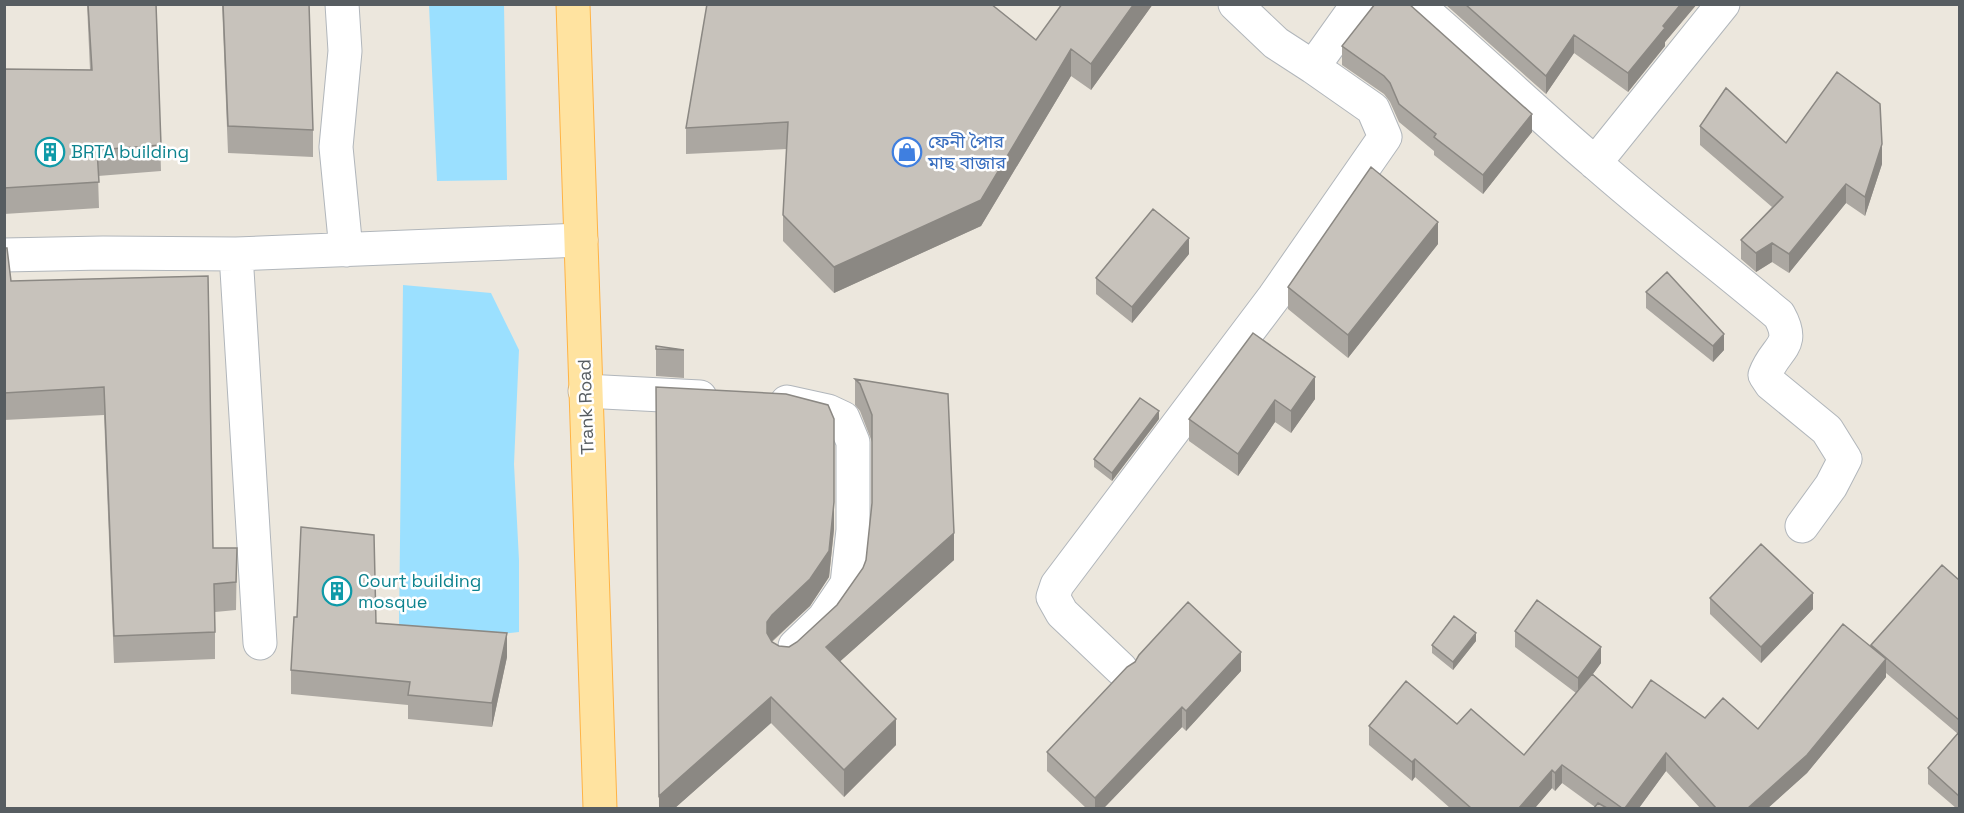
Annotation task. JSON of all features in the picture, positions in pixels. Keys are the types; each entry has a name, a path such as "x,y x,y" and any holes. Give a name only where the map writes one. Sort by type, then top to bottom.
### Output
{"main road":[{"name":"Trank Road","path":"573,4 600,808"}],"street":[{"path":"342,4 345,51 336,147 346,250"},
{"path":"1121,669 1062,613 1053,597 1058,585 1274,297 1385,137 1373,109 1276,43 1235,4"},
{"path":"1313,67 1358,4"},
{"path":"1416,4 1595,164 1779,315 1786,329 1785,344 1769,364 1765,375 1771,384 1827,429 1845,459 1831,486 1802,526"},
{"path":"1595,164 1723,4"},
{"path":"4,255 236,254 581,240"},
{"path":"236,254 260,643"},
{"path":"585,391 789,402 828,411 843,418 853,442 854,530 848,584 824,618 785,655"}],"water":[{"path":"429,5 504,5 507,180 437,181"},
{"path":"403,285 491,293 519,350 514,464 519,560 519,632 473,637 399,626"}],"building":[{"path":"88,4 156,4 161,145 97,150 99,182 4,188 4,69 92,70"},
{"path":"223,4 309,4 313,130 228,126"},
{"name":"ফেনী পৈার মাছ বাজার","path":"707,4 991,4 1036,40 1062,4 1134,4 1091,64 1071,49 981,200 834,267 783,215 788,122 686,128"},
{"path":"1375,4 1409,4 1532,114 1483,175 1434,137 1436,134 1399,104 1390,83 1384,76 1342,46"},
{"path":"1465,4 1681,4 1663,26 1665,28 1628,73 1574,35 1546,76"},
{"path":"1837,72 1880,104 1882,144 1865,197 1846,184 1789,254 1772,243 1756,253 1741,240 1783,197 1700,126 1726,88 1786,143"},
{"path":"1371,167 1438,222 1348,335 1288,287"},
{"path":"1153,209 1189,238 1132,307 1096,278"},
{"path":"4,248 7,248 11,281 208,276 213,548 237,548 236,582 214,584 215,632 114,636 104,387 4,393"},
{"path":"1667,272 1724,334 1713,346 1646,292"},
{"path":"1253,333 1315,377 1291,411 1275,400 1238,454 1189,419"},
{"path":"656,346 684,350 656,349"},
{"path":"855,379 948,394 954,533 826,647 896,719 844,770 771,697 659,796 656,387 786,394 828,405 834,419 834,502 829,551 810,579 767,622 767,633 772,642 779,646 789,647 837,605 863,568 866,560 872,503 872,415 860,384"},
{"path":"1140,398 1159,411 1112,473 1094,459"},
{"path":"301,527 374,535 376,623 507,633 492,703 408,695 410,682 291,670 294,617 297,617"},
{"path":"1761,544 1813,593 1761,647 1710,598"},
{"path":"1942,565 1959,580 1959,720 1871,645"},
{"path":"1537,600 1601,647 1578,678 1515,631"},
{"path":"1188,602 1241,652 1186,711 1182,707 1095,798 1047,752 1127,667 1135,662"},
{"path":"1454,616 1476,633 1453,662 1432,645"},
{"path":"1843,624 1886,659 1807,755 1748,808 1716,808 1666,753 1625,808 1562,765 1555,773 1552,770 1519,808 1471,808 1415,759 1412,762 1369,726 1406,681 1457,724 1471,709 1524,755 1592,674 1632,708 1651,680 1705,718 1723,698 1758,729"},
{"path":"1959,732 1959,796 1928,768"},
{"path":"1598,803 1607,808 1594,808"}],"place":[{"name":"BRTA building","path":"50,152"},
{"name":"ফেনী পৈার মাছ বাজার","path":"907,152"},
{"name":"Court building mosque","path":"337,591"}]}
